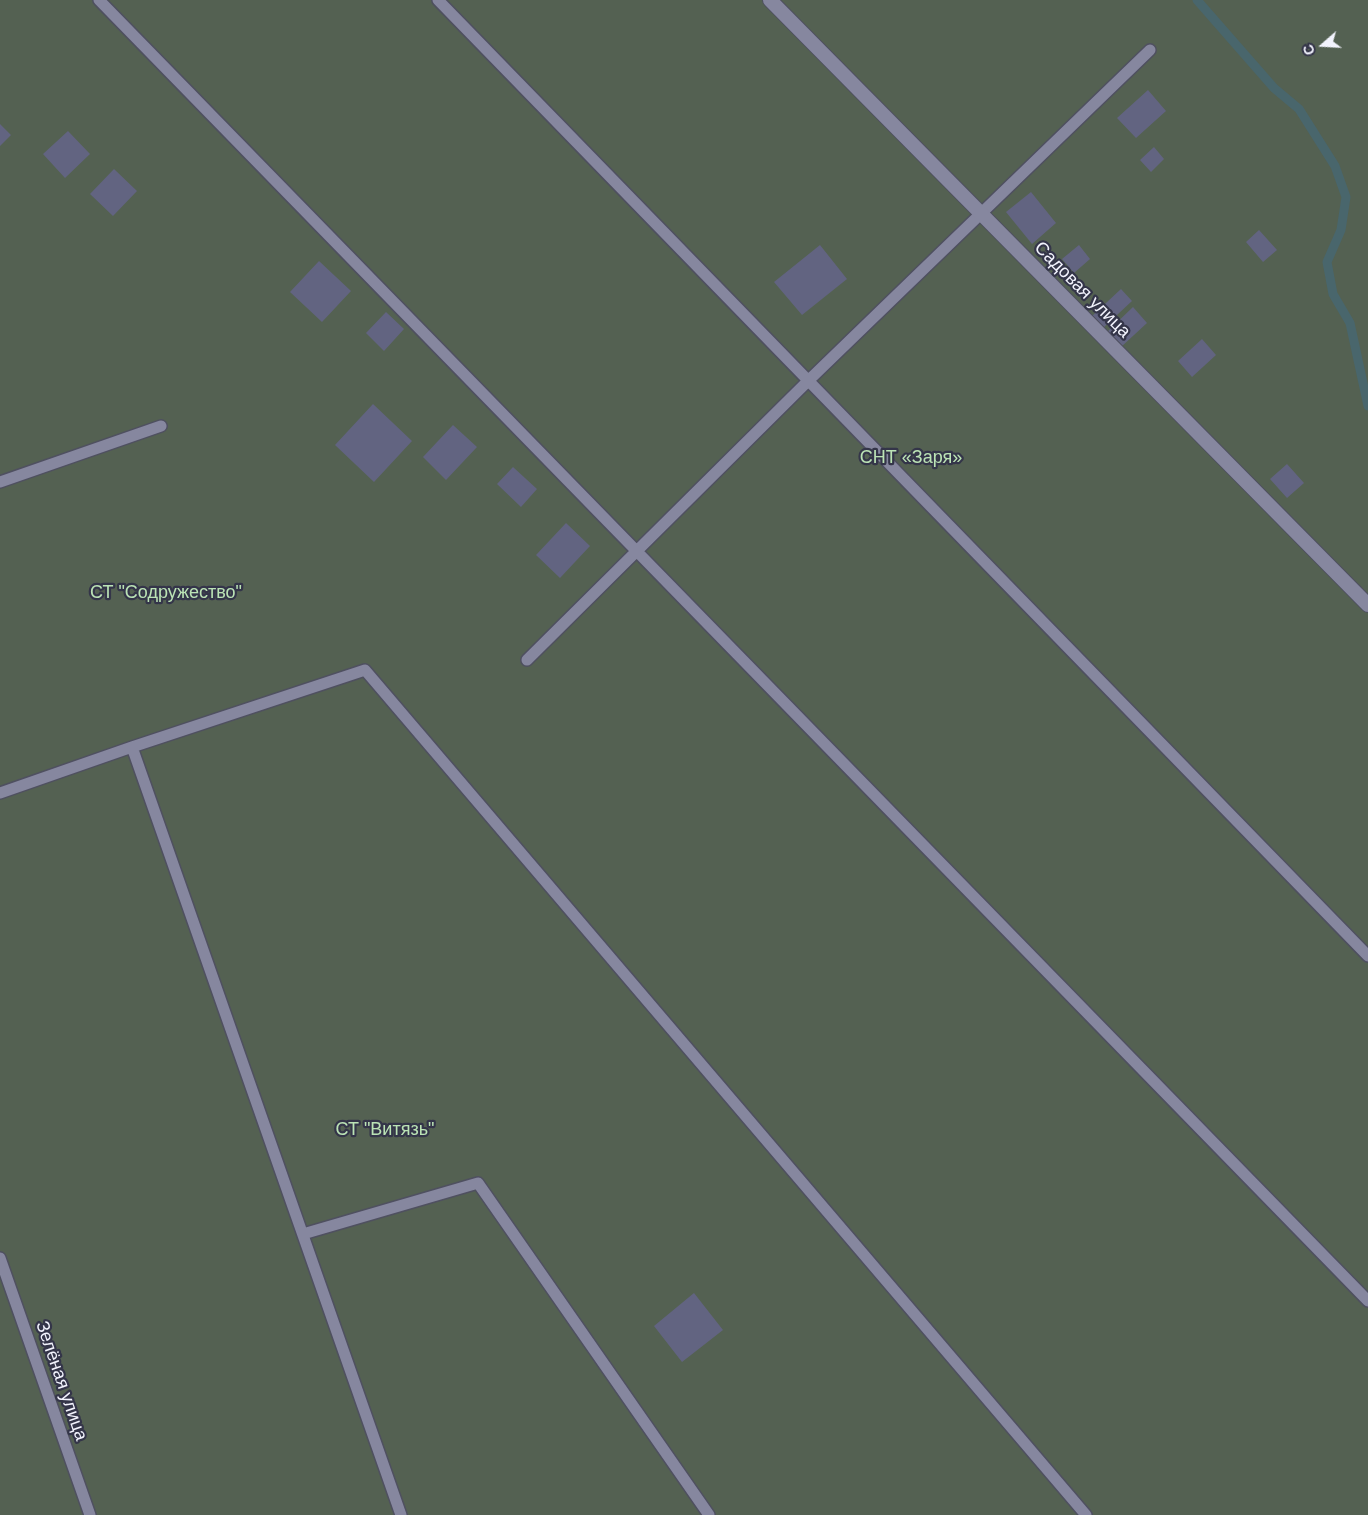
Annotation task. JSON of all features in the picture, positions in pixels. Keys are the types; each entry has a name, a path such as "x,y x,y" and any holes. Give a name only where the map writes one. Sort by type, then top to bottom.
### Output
{"street":[{"name":"Садовая улица","path":"770,0 1368,605"}],"lane":[{"path":"99,0 1368,1301"},
{"path":"438,0 1368,956"},
{"path":"527,660 809,380 1150,50"},
{"path":"0,482 161,426"},
{"path":"0,793 364,670 1086,1515"},
{"path":"132,747 400,1515"},
{"path":"303,1234 478,1183 709,1515"},
{"name":"Зелёная улица","path":"0,1258 90,1515"}],"green space":[{"path":"0,0 1368,0 1368,1515 0,1515"}],"building":[{"path":"1148,90 1166,111 1136,138 1117,118"},
{"path":"0,124 11,135 0,146"},
{"path":"68,131 90,154 65,178 43,154"},
{"path":"1154,147 1164,159 1151,172 1140,160"},
{"path":"114,169 137,191 113,216 90,194"},
{"path":"1031,192 1056,223 1032,244 1006,212"},
{"path":"1259,230 1277,250 1263,262 1246,242"},
{"path":"820,245 847,279 802,315 774,282"},
{"path":"1079,245 1090,259 1074,273 1062,259"},
{"path":"319,261 351,291 322,322 290,292"},
{"path":"1121,289 1132,301 1103,328 1092,316"},
{"path":"1133,307 1147,323 1121,347 1107,332"},
{"path":"386,312 404,329 384,351 366,333"},
{"path":"1202,339 1216,355 1192,377 1178,361"},
{"path":"373,404 412,441 374,482 335,445"},
{"path":"453,425 477,447 446,480 423,457"},
{"path":"1287,464 1304,483 1287,498 1270,479"},
{"path":"513,467 537,489 521,507 497,484"},
{"path":"566,523 590,546 560,578 536,555"},
{"path":"694,1293 723,1330 682,1362 654,1326"}],"waterway":[{"path":"1197,0 1274,88 1299,109 1335,166 1346,197 1341,230 1327,262 1333,294 1350,323 1368,406"}],"park label":[{"name":"СНТ «Заря»","path":"911,458"},
{"name":"СТ \"Содружество\"","path":"166,593"},
{"name":"СТ \"Витязь\"","path":"385,1130"}]}
